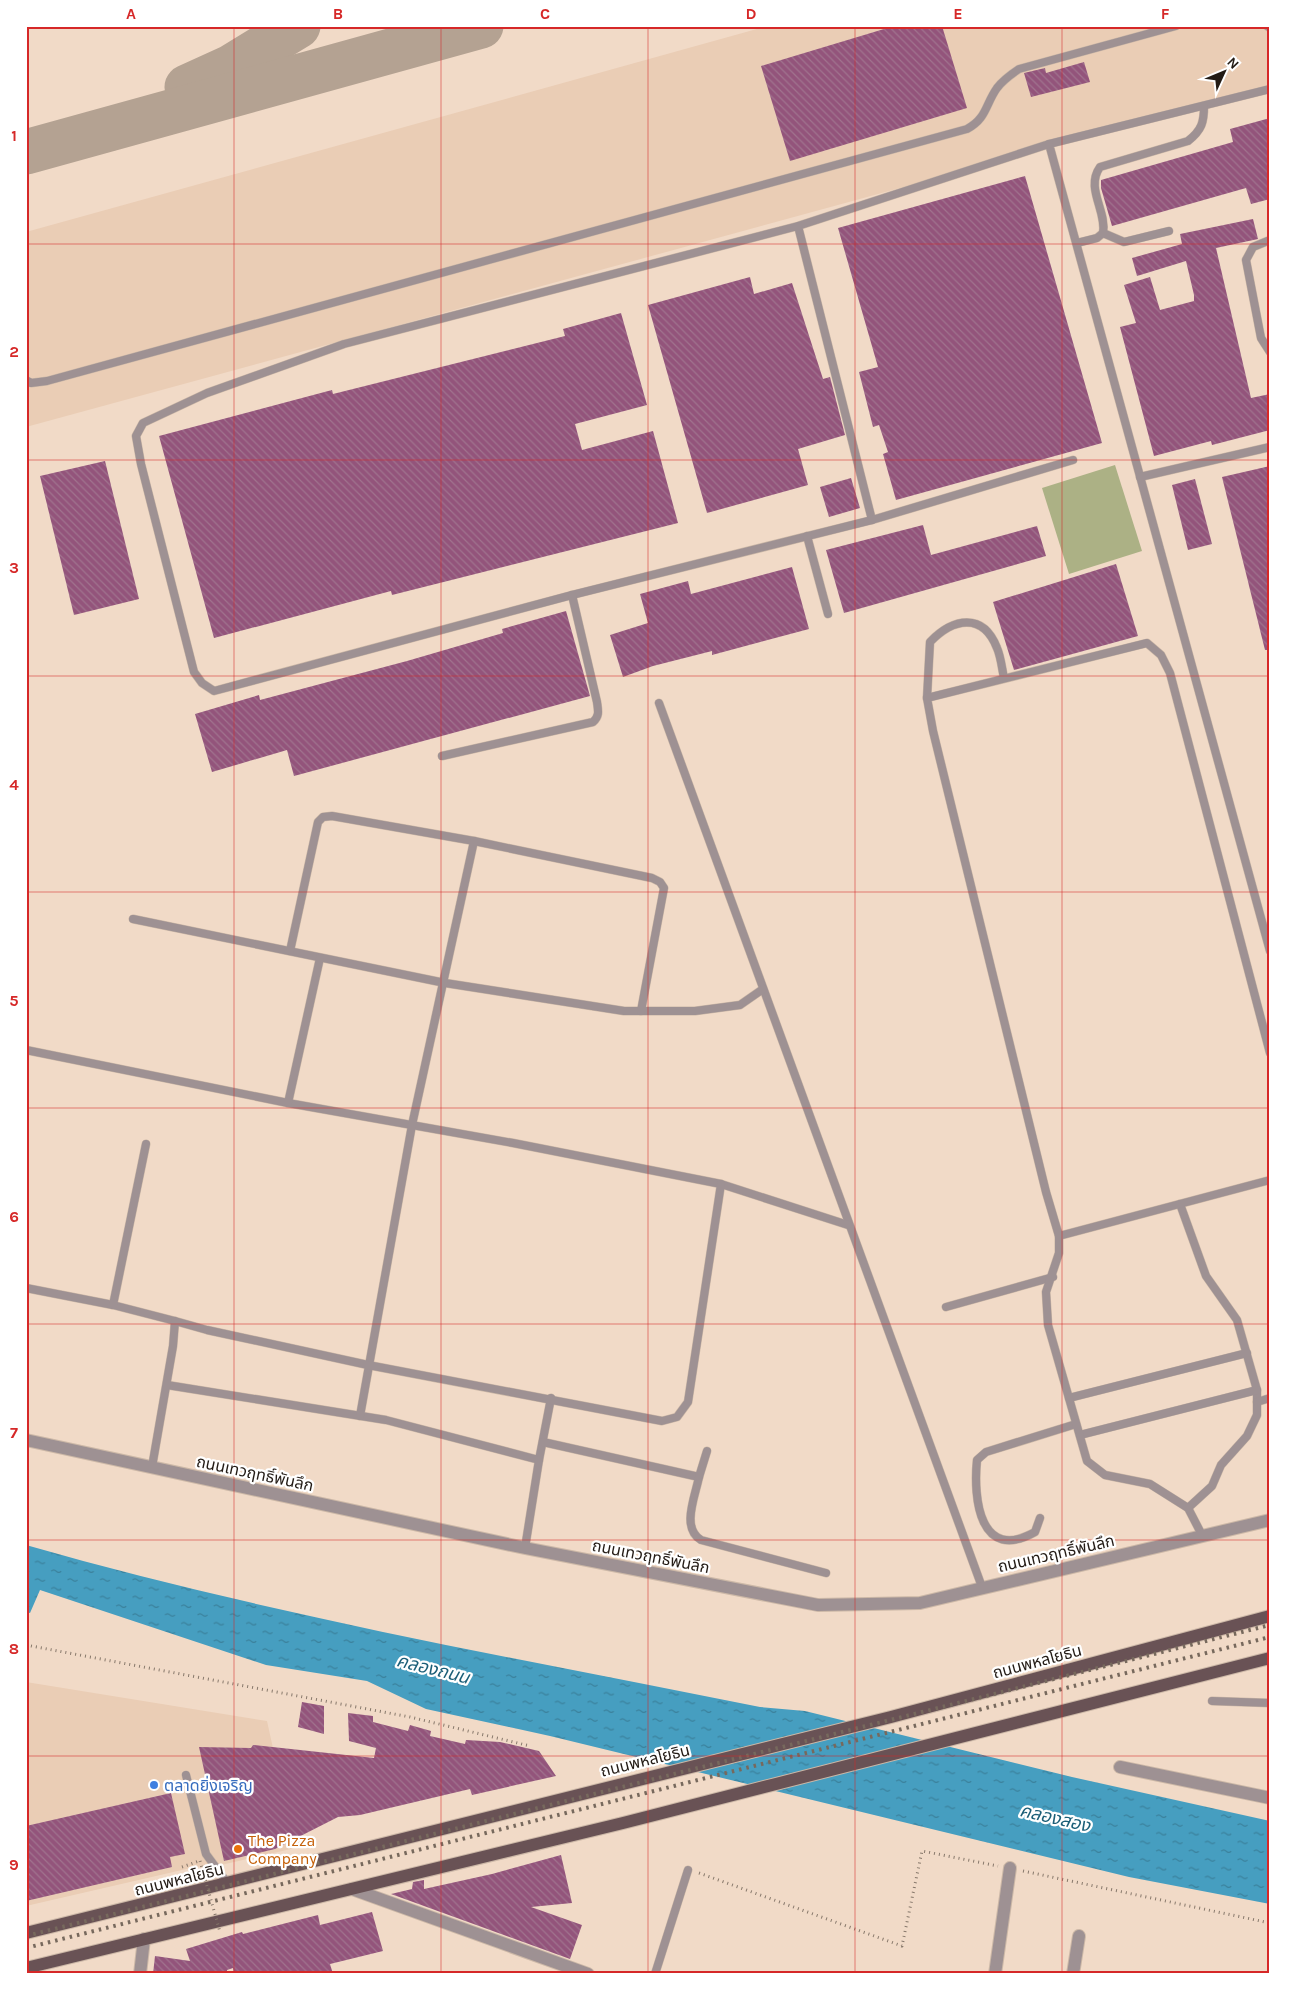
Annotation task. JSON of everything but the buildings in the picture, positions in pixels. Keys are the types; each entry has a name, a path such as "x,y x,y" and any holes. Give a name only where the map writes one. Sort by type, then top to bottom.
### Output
{"main road":[{"name":"ถนนพหลโยธิน","path":"26,1933 891,1717 1270,1616"},
{"path":"26,1968 630,1822 1270,1658"}],"street":[{"name":"ถนนเทวฤทธิ์พันลึก","path":"26,1440 525,1548 818,1606 920,1603 1270,1520"},
{"path":"1120,1767 1270,1798"},
{"path":"995,1974 1010,1868"},
{"path":"352,1889 588,1974"},
{"path":"1073,1974 1079,1936"},
{"path":"140,1974 144,1939"}],"lane":[{"path":"26,380 31,383 47,381 967,129 980,122 996,89 1005,78 1019,69 1176,26"},
{"path":"1073,460 872,520 572,595 214,691 202,683 194,672 141,464 136,436 143,422 207,393 344,344 798,226 1049,144 1270,90"},
{"path":"1077,243 1096,238 1103,233 1104,226 1094,183 1094,175 1100,167 1188,141 1197,134 1203,124 1204,106"},
{"path":"1049,144 1270,951"},
{"path":"798,226 872,520"},
{"path":"1103,233 1124,242 1169,231"},
{"path":"1270,240 1253,247 1246,260 1261,338 1270,352"},
{"path":"1140,477 1270,447"},
{"path":"807,536 828,614"},
{"path":"442,756 593,722 596,719 598,713 596,702 572,595"},
{"path":"1004,678 997,649 990,634 979,624 962,622 940,632 930,642 927,698 933,731 1046,1192 1059,1236 1059,1253 1053,1277 1046,1292 1048,1325 1087,1461 1106,1475 1150,1484 1188,1508 1202,1536"},
{"path":"927,698 1146,643 1161,655 1170,673 1270,1053"},
{"path":"659,703 848,1225 982,1587"},
{"path":"290,951 318,822 323,817 474,841 652,878 660,882 664,888 641,1011"},
{"path":"360,1416 412,1125 474,841"},
{"path":"133,919 444,983 624,1010 694,1012 740,1005 763,989"},
{"path":"288,1103 320,958"},
{"path":"26,1050 288,1103 721,1184 848,1225"},
{"path":"113,1305 146,1144"},
{"path":"1059,1236 1270,1180"},
{"path":"26,1288 113,1305 207,1330 368,1365 551,1398 662,1421 677,1417 688,1402 721,1184"},
{"path":"1180,1204 1206,1276 1237,1320 1258,1390 1257,1415 1247,1436 1221,1465 1212,1486 1188,1508"},
{"path":"946,1308 1053,1277"},
{"path":"152,1468 167,1385 175,1321"},
{"path":"1069,1398 1247,1353"},
{"path":"167,1385 386,1420 540,1460"},
{"path":"1080,1435 1258,1390"},
{"path":"525,1548 551,1398"},
{"path":"1257,1402 1270,1398"},
{"path":"1040,1518 1035,1532 1020,1541 1001,1541 989,1532 981,1513 975,1477 977,1460 986,1452 1076,1424"},
{"path":"543,1442 699,1477"},
{"path":"707,1451 699,1477 689,1526 693,1536 701,1540 826,1572"},
{"path":"1212,1701 1270,1703"},
{"path":"186,1776 206,1854 228,1884"},
{"path":"655,1974 688,1870"}],"path":[{"path":"26,1646 410,1716 530,1746"},
{"path":"688,1870 902,1946 922,1851 1270,1923"},
{"path":"182,1867 200,1861 220,1932"}],"shaded area":[{"path":"768,26 1270,26 1270,87 26,427 26,232"},
{"name":"ตลาดยิ่งเจริญ","path":"26,1682 267,1721 295,1848 221,1865 195,1867 26,1906"}],"green space":[{"path":"1115,465 1142,551 1069,574 1042,488"}],"water":[{"path":"26,1545 208,1593 299,1614 760,1707 805,1711 1072,1777 1270,1821 1270,1904 1129,1877 550,1736 426,1709 367,1681 266,1665 40,1590 30,1613 26,1612"}],"taxiway":[{"path":"187,87 231,67 298,26"},
{"path":"26,152 481,26"}],"railway":[{"path":"26,1936 1270,1625"},
{"path":"26,1948 1270,1637"}],"place":[{"name":"ตลาดยิ่งเจริญ","path":"154,1785"},
{"name":"The Pizza Company","path":"238,1849"}],"water label":[{"name":"คลองถนน","path":"433,1669"},
{"name":"คลองสอง","path":"1055,1818"}]}
